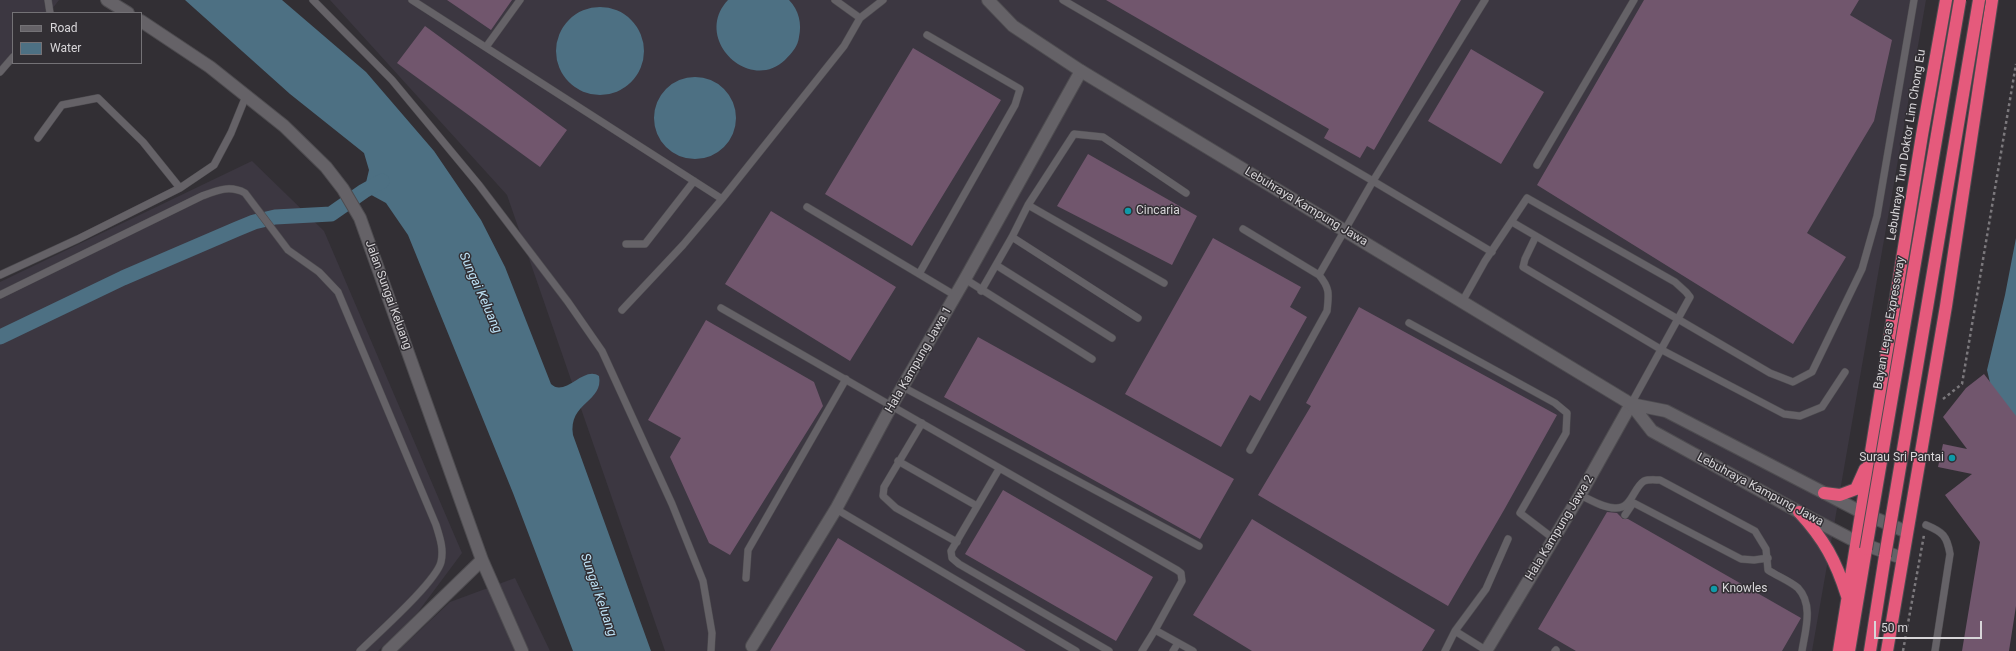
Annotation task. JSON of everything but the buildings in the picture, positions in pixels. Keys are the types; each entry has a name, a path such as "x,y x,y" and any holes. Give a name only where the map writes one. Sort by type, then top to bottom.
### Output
{"highway":[{"name":"Lebuhraya Tun Doktor Lim Chong Eu","path":"1839,651 1946,0"},
{"name":"Bayan Lepas Expressway","path":"1849,651 1960,0"},
{"path":"1870,651 1979,0"},
{"path":"1886,651 1946,306 1992,0"},
{"path":"1824,493 1840,495 1856,489 1872,445"},
{"path":"1799,512 1814,528 1827,546 1839,568 1848,599"}],"street":[{"path":"107,0 126,12"},
{"name":"Lebuhraya Kampung Jawa","path":"988,0 1013,26 1081,71 1631,404 1652,431 1799,512 1857,542 1902,558"},
{"name":"Jalan Sungai Keluang","path":"142,22 210,67 284,126 326,167 343,189 360,218 482,560 522,651"},
{"name":"Hala Kampung Jawa 1","path":"752,650 836,509 892,405 956,296 1081,71"},
{"name":"Lebuhraya Kampung Jawa","path":"1631,404 1666,410 1862,513 1907,532"},
{"name":"Hala Kampung Jawa 2","path":"1486,651 1580,495 1631,404"},
{"path":"388,651 482,560"}],"lane":[{"path":"48,0 50,12"},
{"path":"313,0 392,80 474,179 568,302 602,351 672,504 703,581 712,633 711,651"},
{"path":"412,0 722,199"},
{"path":"486,47 520,0"},
{"path":"835,0 860,18"},
{"path":"622,310 683,245 722,199 844,46 860,18 883,0"},
{"path":"1063,0 1492,252"},
{"path":"1319,275 1373,181 1485,0"},
{"path":"1537,165 1634,0"},
{"path":"1512,222 1679,318 1770,373 1793,382 1812,372 1862,269 1877,216 1914,0"},
{"path":"919,274 1015,105 1020,89 927,35"},
{"path":"0,72 12,58"},
{"path":"0,275 78,239 180,188 214,166 231,133 246,96"},
{"path":"38,138 62,105 98,98 143,142 180,188"},
{"path":"981,290 1012,237 1028,205 1074,134 1103,137 1186,193"},
{"path":"626,244 645,244 694,181"},
{"path":"0,295 214,191 236,188 245,193 288,250 319,272 338,292 436,526 442,545 441,562 432,579 360,651"},
{"path":"1462,302 1485,261 1512,222 1524,200 1527,198 1675,282 1690,297 1631,404"},
{"path":"1028,205 1164,283"},
{"path":"807,207 956,296"},
{"path":"1243,229 1319,275 1328,285 1327,311 1250,450"},
{"path":"1536,236 1525,259 1524,267 1662,350 1784,414 1800,416 1822,407 1845,372"},
{"path":"1012,237 1138,318"},
{"path":"996,265 1112,338"},
{"path":"965,279 1092,359"},
{"path":"721,308 892,405 999,469 1181,573 1182,581 1142,651"},
{"path":"1409,323 1555,403 1567,413 1566,434 1520,513 1554,539"},
{"path":"746,578 748,550 846,379"},
{"path":"903,387 1199,546"},
{"path":"922,423 898,461 884,487 883,496 896,508 957,542"},
{"path":"898,461 977,506"},
{"path":"999,469 951,551 952,558 959,564 1109,651"},
{"path":"1625,515 1643,482 1648,480 1660,480 1755,531 1762,541 1768,558 1768,570 1798,588 1806,599 1808,615 1802,651"},
{"path":"1580,495 1604,506 1617,508 1632,502 1741,559 1754,560 1768,558"},
{"path":"836,509 1076,651"},
{"path":"1926,524 1940,530 1948,541 1950,554 1935,651"},
{"path":"1445,651 1455,631 1486,589 1508,539"},
{"path":"1155,630 1193,651"},
{"path":"1455,631 1486,651"},
{"path":"1173,651 1178,643"}],"path":[{"path":"1962,384 2016,64"}],"shaded area":[{"path":"0,0 59,0 50,12 12,12 12,55 0,69"},
{"path":"330,0 1926,0 1812,651 665,651 507,195"},
{"path":"252,161 324,231 462,553 418,612 378,651 0,651 0,282"},
{"path":"515,578 550,651 398,651 450,602"}],"water":[{"name":"Sungai Keluang","path":"185,0 282,0 366,72 434,151 481,220 505,267 551,384 556,387 562,387 587,375 593,374 599,376 599,385 596,392 580,409 576,416 573,424 573,435 651,651 573,651 513,493 408,235 386,203 364,191 369,170 364,153 290,94"},
{"path":"728,0 789,0 799,17 800,32 796,46 785,60 771,69 756,70 742,66 730,57 721,45 717,30 719,15"},
{"path":"600,7 617,11 631,20 640,34 644,51 640,68 631,82 617,91 600,95 583,91 569,82 560,68 556,51 560,34 569,20 583,11"},
{"path":"695,77 711,80 724,89 733,102 736,118 733,134 724,147 711,156 695,159 679,156 666,147 657,134 654,118 657,102 666,89 679,80"},
{"path":"2016,238 2016,430 1992,391 1987,370 2005,295"}],"waterway":[{"path":"0,337 123,278 254,222 275,217 331,214 364,191 382,181"}],"place":[{"name":"Cincaria","path":"1128,211"},
{"name":"Surau Sri Pantai","path":"1952,458"},
{"name":"Knowles","path":"1714,589"}]}
